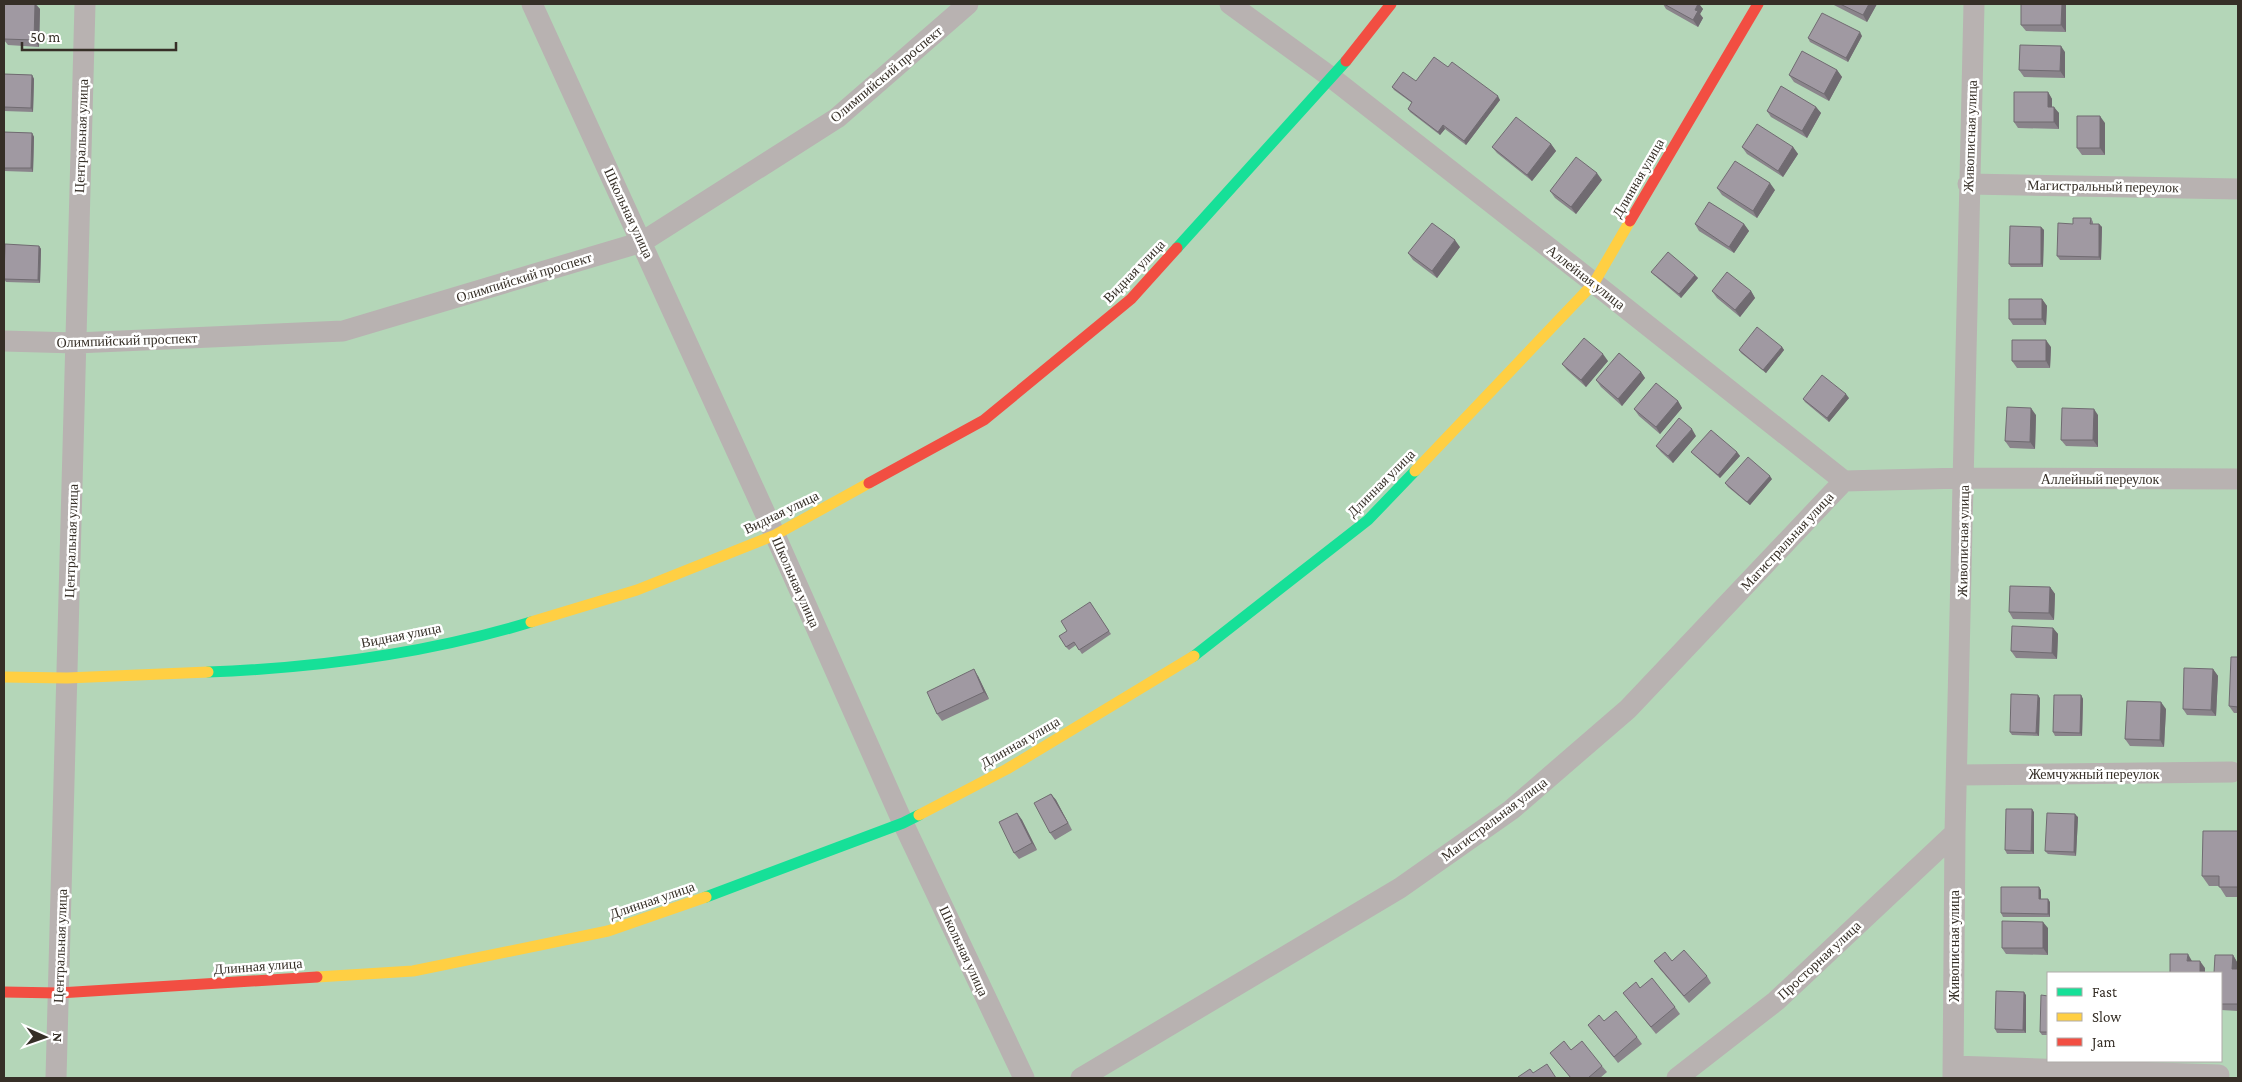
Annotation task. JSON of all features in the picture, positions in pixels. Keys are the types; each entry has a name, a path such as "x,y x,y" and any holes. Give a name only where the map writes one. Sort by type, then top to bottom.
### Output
{"street":[{"name":"Центральная улица","path":"56,1078 85,4"},
{"name":"Школьная улица","path":"532,4 775,535 903,823 1024,1078"},
{"name":"Олимпийский проспект","path":"4,341 76,343 343,331 642,242 837,118 968,4"},
{"name":"Аллейная улица","path":"1230,4 1332,78 1594,282 1844,481"},
{"name":"Видная улица","path":"4,677 67,678 237,671 365,658 495,633 637,590 775,535 984,420 1116,312 1131,299 1332,78 1391,4"},
{"name":"Длинная улица","path":"4,992 59,994 413,972 608,931 740,886 903,823 1006,769 1189,660 1368,520 1594,282 1758,4"},
{"name":"Живописная улица","path":"1953,1072 1955,832 1964,478 1968,184 1974,4"},
{"name":"Магистральный переулок","path":"1968,184 2238,188"},
{"name":"Аллейный переулок","path":"1964,478 2236,479"},
{"path":"1844,481 1964,478"},
{"name":"Магистральная улица","path":"1081,1078 1400,888 1511,810 1628,708 1844,481"},
{"name":"Жемчужный переулок","path":"1957,775 2232,772"},
{"name":"Просторная улица","path":"1677,1078 1776,1001 1955,832"},
{"path":"1953,1072 2219,1076"}],"green space":[{"path":"4,4 2238,4 2238,1078 4,1078"}],"building":[{"path":"4,4 35,4 34,40 4,39"},
{"path":"1664,4 1698,4 1695,10 1698,11 1693,20"},
{"path":"1840,4 1869,4 1863,15"},
{"path":"2021,4 2062,4 2061,25 2021,25"},
{"path":"1822,13 1860,32 1846,58 1808,38"},
{"path":"2020,45 2061,46 2060,71 2019,70"},
{"path":"1802,51 1837,70 1824,94 1789,75"},
{"path":"1434,57 1448,67 1452,62 1498,96 1464,141 1443,125 1438,132 1408,109 1412,102 1392,87 1403,72 1416,81"},
{"path":"4,74 32,75 31,108 4,107"},
{"path":"1781,86 1816,107 1802,131 1767,111"},
{"path":"2014,92 2048,92 2048,107 2054,107 2054,122 2014,122"},
{"path":"2077,116 2100,116 2100,148 2077,148"},
{"path":"1516,117 1551,144 1527,175 1492,147"},
{"path":"1757,124 1793,147 1778,171 1742,147"},
{"path":"4,132 32,133 31,168 4,168"},
{"path":"1576,157 1597,173 1571,207 1550,191"},
{"path":"1735,161 1770,183 1753,211 1717,188"},
{"path":"1709,202 1744,224 1729,247 1695,224"},
{"path":"2073,218 2091,218 2090,224 2099,224 2099,257 2057,256 2058,223 2073,224"},
{"path":"1432,223 1455,240 1432,271 1408,253"},
{"path":"2010,226 2041,227 2041,264 2009,264"},
{"path":"5,244 39,246 38,280 4,279"},
{"path":"1668,252 1695,275 1679,294 1651,272"},
{"path":"1727,272 1751,291 1735,310 1712,291"},
{"path":"2009,299 2042,299 2042,319 2009,319"},
{"path":"1757,327 1782,347 1763,370 1739,350"},
{"path":"1584,338 1603,354 1581,380 1562,364"},
{"path":"2012,340 2046,340 2046,361 2012,361"},
{"path":"1619,353 1641,372 1618,399 1596,380"},
{"path":"1822,375 1846,394 1827,418 1803,399"},
{"path":"1656,383 1678,401 1656,427 1634,409"},
{"path":"2007,407 2031,408 2030,442 2005,441"},
{"path":"2062,408 2094,409 2093,440 2061,440"},
{"path":"1679,418 1692,429 1668,456 1656,446"},
{"path":"1711,430 1737,452 1718,475 1691,452"},
{"path":"1748,457 1770,476 1747,502 1725,483"},
{"path":"2010,586 2050,587 2049,613 2009,612"},
{"path":"1090,602 1109,631 1079,650 1074,642 1066,647 1059,636 1067,631 1061,621"},
{"path":"2012,626 2053,628 2052,653 2011,651"},
{"path":"2231,657 2238,657 2238,707 2229,706"},
{"path":"2184,668 2213,669 2211,710 2183,709"},
{"path":"974,669 984,692 937,714 927,692"},
{"path":"2011,694 2038,695 2036,733 2010,732"},
{"path":"2054,695 2081,695 2080,733 2053,732"},
{"path":"2127,701 2161,702 2160,740 2125,739"},
{"path":"1051,794 1068,823 1050,833 1034,803"},
{"path":"2006,809 2032,809 2031,851 2005,850"},
{"path":"1017,813 1032,843 1014,853 999,822"},
{"path":"2047,813 2075,814 2074,852 2045,851"},
{"path":"2203,831 2238,831 2238,887 2219,887 2219,876 2202,876"},
{"path":"2001,887 2039,887 2039,899 2048,899 2048,914 2001,913"},
{"path":"2002,921 2043,922 2043,948 2002,948"},
{"path":"1684,950 1707,976 1684,996 1654,961 1665,952 1672,961"},
{"path":"2170,954 2188,954 2187,961 2200,961 2200,972 2170,972"},
{"path":"2215,955 2233,955 2232,969 2238,969 2238,1004 2222,1004 2222,972 2214,972"},
{"path":"1652,978 1675,1007 1651,1027 1623,993 1636,982 1640,988"},
{"path":"1996,991 2024,992 2023,1030 1995,1029"},
{"path":"2041,995 2047,996 2047,1032 2040,1032"},
{"path":"1616,1011 1637,1037 1614,1057 1588,1025 1599,1015 1604,1021"},
{"path":"1564,1041 1571,1050 1582,1041 1602,1066 1588,1078 1571,1078 1550,1053"},
{"path":"1547,1064 1556,1078 1518,1077 1530,1069 1533,1073"}],"traffic: fast":[{"path":"1177,248 1346,61"},
{"path":"1194,656 1368,520 1415,471"},
{"path":"208,672 289,667 371,657 453,642 531,622"},
{"path":"706,897 903,823 919,815"}],"traffic: slow":[{"path":"1415,471 1594,283 1630,221"},
{"path":"531,622 637,590 775,535 869,483"},
{"path":"919,815 1007,769 1194,656"},
{"path":"4,677 67,678 208,672"},
{"path":"317,977 413,971 608,931 706,897"}],"traffic: jam":[{"path":"1346,61 1391,4"},
{"path":"1630,221 1758,4"},
{"path":"869,483 984,420 1131,299 1177,248"},
{"path":"4,992 59,993 317,977"}]}
